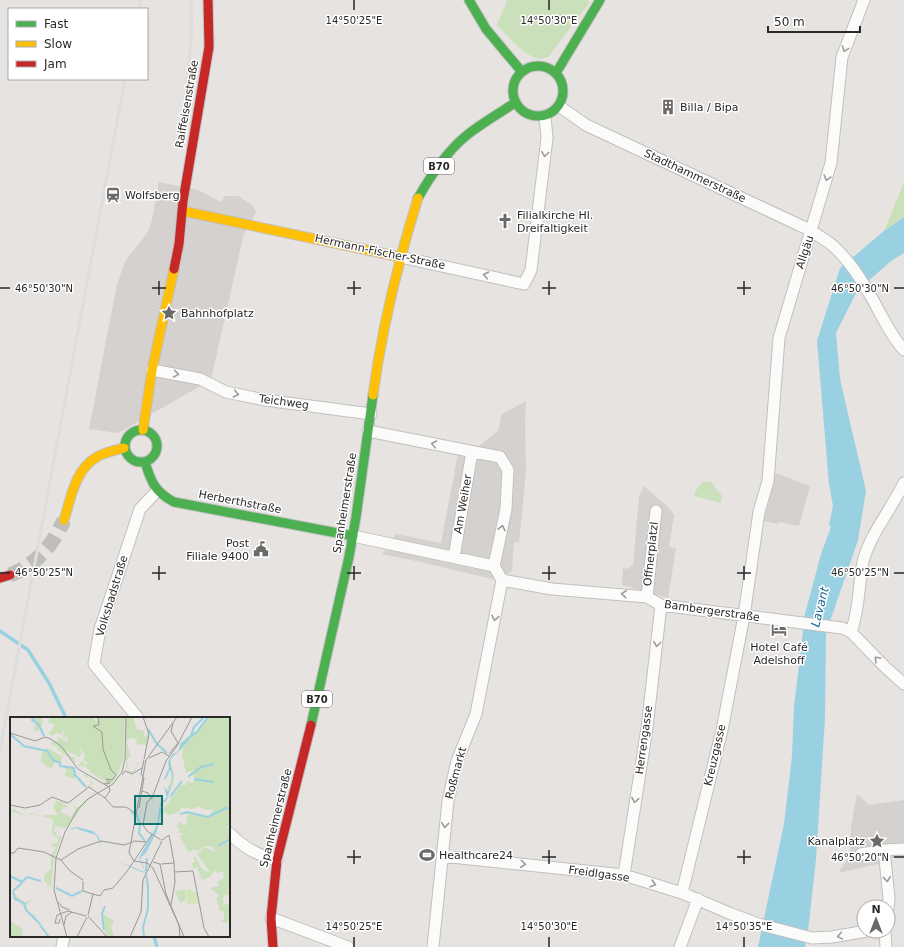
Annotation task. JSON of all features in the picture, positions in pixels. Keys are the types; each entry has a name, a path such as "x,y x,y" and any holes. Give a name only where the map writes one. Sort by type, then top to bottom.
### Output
{"main road":[{"name":"Raiffeisenstraße","path":"183,211 183,201 209,47 208,0"},
{"path":"469,0 486,28 522,72"},
{"path":"556,73 600,0"},
{"path":"539,66 548,68 556,73 561,80 564,89 563,98 559,106 553,112 545,116 528,114 521,109 513,94 517,78 522,72 530,67 539,66"},
{"name":"Spanheimerstraße","path":"273,947 271,918 277,860 308,739 353,536 379,353 400,257 411,218 418,198 432,174 448,154 467,135 516,102"},
{"name":"Hermann-Fischer-Straße","path":"183,211 400,257"},
{"path":"143,430 152,370 179,244 183,211"},
{"path":"138,430 143,430 151,433 156,439 157,443 156,452 152,458 140,463 131,460 125,453 124,448 126,438 130,434 138,430"},
{"path":"64,520 78,478 83,468 91,459 101,453 124,448"},
{"name":"Herberthstraße","path":"144,462 148,474 157,491 174,502 353,536"},
{"path":"0,578 10,575"}],"street":[{"name":"Allgäu","path":"744,616 760,507 768,481 779,338 831,163 842,57 864,0"},
{"name":"Stadthammerstraße","path":"559,106 586,124 812,231 832,245 856,273 897,343 904,350"},
{"name":"Hermann-Fischer-Straße","path":"400,257 524,284 531,270 534,247 547,138 545,116"},
{"name":"Teichweg","path":"152,370 200,379 226,392 265,400 371,414"},
{"path":"368,431 500,457 508,470 506,509 494,566 502,580"},
{"name":"Am Weiher","path":"454,557 472,452"},
{"path":"904,483 871,542 863,562 856,618 851,632 904,684"},
{"name":"Volksbadstraße","path":"137,717 94,664 100,629 140,509 157,491"},
{"name":"Offnerplatzl","path":"647,596 656,511"},
{"path":"353,536 494,566"},
{"name":"Bambergerstraße","path":"502,580 552,589 647,596 662,605 842,628 851,632"},
{"name":"Roßmarkt","path":"433,947 448,801 457,760 476,714 502,580"},
{"name":"Herrengasse","path":"624,875 647,728 662,605"},
{"name":"Kreuzgasse","path":"682,893 722,730 744,616"},
{"path":"230,835 243,846 265,858 277,860"},
{"path":"861,854 884,850 904,849"},
{"path":"884,850 889,899"},
{"name":"Freidlgasse","path":"442,856 624,875 682,893 729,914 812,938 856,932"},
{"path":"680,947 698,899"},
{"path":"271,918 348,947"},
{"path":"62,947 64,937"}],"green space":[{"path":"505,0 587,0 590,2 549,56 542,59 535,58 521,49 497,25 507,1"},
{"path":"904,182 904,217 884,231"},
{"path":"704,481 708,483 710,481 722,496 721,503 694,496 696,490"}],"shaded area":[{"name":"Bahnhofplatz","path":"159,182 198,190 221,202 225,196 238,196 252,205 256,212 243,237 211,380 118,433 89,429 117,284 126,260 148,232 152,220"},
{"path":"526,401 526,472 519,543 514,542 512,571 496,580 382,554 396,534 441,543 458,454 479,446 499,430 501,415"},
{"path":"776,473 810,486 799,526 764,521"},
{"path":"644,486 669,508 674,515 669,547 676,548 668,598 622,585 623,568 627,569 633,565 639,497"},
{"name":"Kanalplatz","path":"857,794 869,805 904,800 904,857 891,858 882,863 838,873 850,855 851,827"}],"water":[{"name":"Lavant","path":"904,217 904,253 891,261 857,291 836,333 840,379 866,491 858,540 826,633 825,718 816,859 805,947 758,947 784,824 792,756 794,707 805,614 821,554 831,527 829,525 833,506 829,484 817,341 840,268 884,231"}],"waterway":[{"path":"0,631 28,650 49,683 66,717"},
{"path":"154,937 157,947"}],"tunnel":[{"path":"10,575 28,566 43,553 55,538 64,520"}],"railway":[{"path":"139,8 140,0"},
{"path":"186,90 191,45 191,0"},
{"path":"0,750 125,80"}],"traffic: fast":[{"path":"469,0 486,29 522,72"},
{"path":"556,73 600,0"},
{"path":"533,66 543,66 556,73 563,86 563,91 563,96 556,109 543,116 533,116 524,112 517,105 513,96 513,86 517,77 524,70 533,66"},
{"path":"418,198 440,164 459,142 479,126 516,102"},
{"path":"311,725 349,557 373,395"},
{"path":"138,430 144,430 153,434 157,446 153,458 144,462 138,462 129,458 125,449 125,443 129,434 138,430"},
{"path":"145,462 149,475 155,486 162,494 174,502 353,536"}],"traffic: slow":[{"path":"373,395 391,295 418,198"},
{"path":"183,211 400,257"},
{"path":"143,430 152,370 174,269"},
{"path":"64,520 75,485 84,469 90,462 100,455 124,448"}],"traffic: jam":[{"path":"174,269 179,244 183,201 209,47 208,0"},
{"path":"0,578 10,575"},
{"path":"273,947 271,918 277,860 311,725"}],"place":[{"name":"Billa / Bipa","path":"668,107"},
{"name":"Wolfsberg","path":"113,195"},
{"name":"Filialkirche Hl. Dreifaltigkeit","path":"505,221"},
{"name":"Bahnhofplatz","path":"169,313"},
{"name":"Post Filiale 9400","path":"261,549"},
{"name":"Hotel Café Adelshoff","path":"779,630"},
{"name":"Kanalplatz","path":"877,841"},
{"name":"Healthcare24","path":"427,855"}]}
